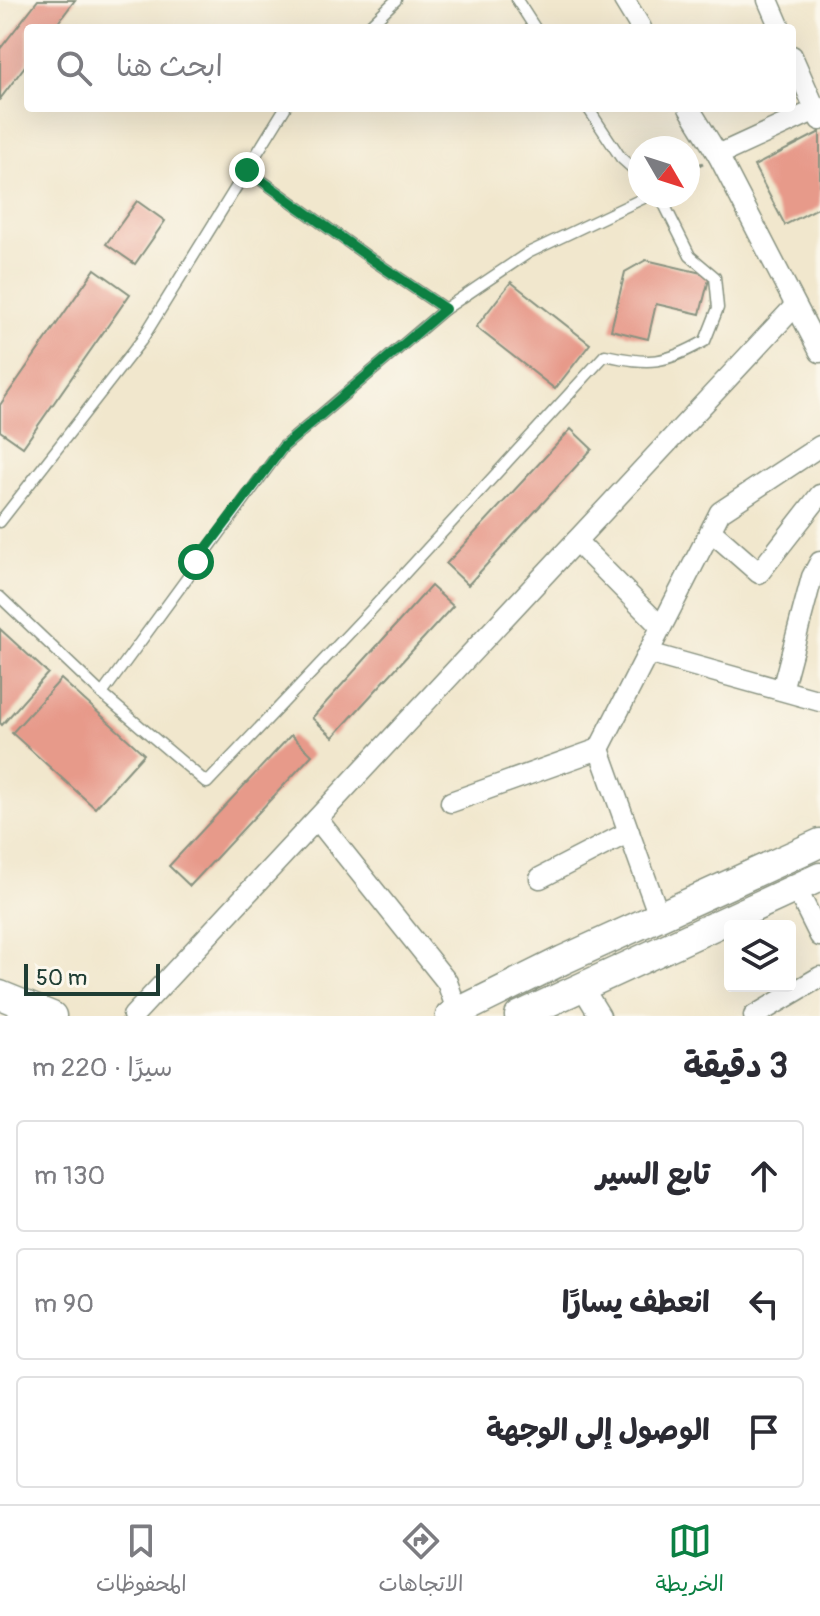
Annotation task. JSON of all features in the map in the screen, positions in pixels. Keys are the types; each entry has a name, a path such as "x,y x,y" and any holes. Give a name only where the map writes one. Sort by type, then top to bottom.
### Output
{"street":[{"path":"624,0 639,24"},
{"path":"768,0 778,24"},
{"path":"718,155 819,113 796,64"},
{"path":"691,112 718,155 820,352"},
{"path":"133,1016 794,307"},
{"path":"451,802 599,749 720,512 820,446"},
{"path":"711,531 759,573 820,495"},
{"path":"576,541 661,627"},
{"path":"782,690 812,577 820,562"},
{"path":"648,653 820,701"},
{"path":"599,749 659,916"},
{"path":"317,819 447,982 456,1015 659,916 820,843"},
{"path":"540,878 629,832"},
{"path":"519,1016 808,882 820,936"},
{"path":"754,1016 820,977"},
{"path":"581,985 600,1016"},
{"path":"0,995 52,1016"}],"lane":[{"path":"371,24 396,0"},
{"path":"517,0 532,24"},
{"path":"0,522 141,341 283,112"},
{"path":"591,112 628,164"},
{"path":"247,170 445,309"},
{"path":"102,694 283,447 445,309 528,253 628,206"},
{"path":"0,597 102,694 207,783 605,355 641,362 664,360 675,358 705,341 718,308 715,277 690,256 666,208"}],"building":[{"path":"38,0 75,0 57,24 24,24 24,67 0,99 0,49"},
{"path":"820,132 820,207 785,225 754,166"},
{"path":"137,201 165,221 135,264 106,244"},
{"path":"646,260 710,275 700,314 656,304 648,339 611,330 625,272"},
{"path":"95,269 130,294 23,447 0,431 0,405"},
{"path":"511,282 590,344 555,389 476,327"},
{"path":"571,429 592,449 468,585 446,564"},
{"path":"431,586 453,606 333,737 312,718"},
{"path":"0,629 48,673 2,725 0,723"},
{"path":"61,679 144,754 95,808 12,733"},
{"path":"291,735 312,755 190,886 169,866"}],"route":[{"path":"196,562 283,447 445,309 247,170"}]}
